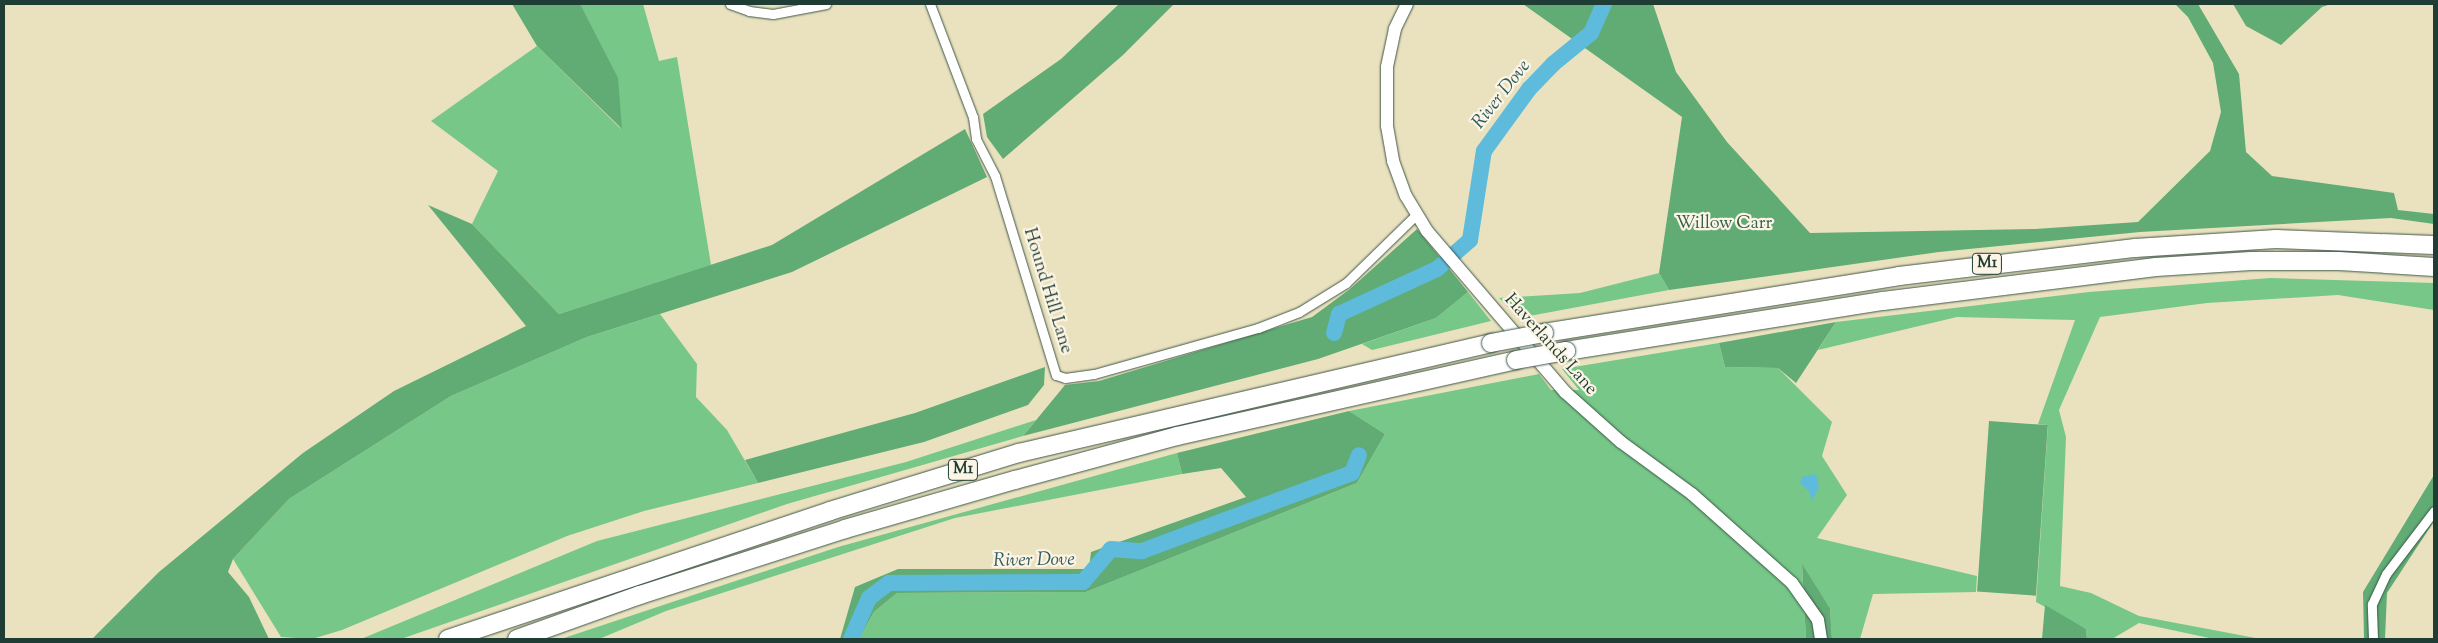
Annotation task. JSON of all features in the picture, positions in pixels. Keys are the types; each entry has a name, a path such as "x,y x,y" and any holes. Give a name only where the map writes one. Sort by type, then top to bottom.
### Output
{"highway":[{"name":"M1","path":"448,639 830,511 1019,453 1490,343 1899,276 2135,248 2276,239 2434,244"},
{"name":"M1","path":"517,639 640,595 817,538 1005,483 1187,434 1516,360 1882,301 2138,269 2251,261 2339,261 2434,267"}],"street":[{"path":"730,4 749,11 773,14 826,4"},
{"name":"Hound Hill Lane","path":"930,4 973,117 976,140 991,166 1056,375 1065,378 1094,374 1258,328 1299,312 1346,283 1417,214"},
{"name":"Haverlands Lane","path":"1407,4 1396,29 1388,58 1386,112 1393,161 1417,214 1442,250 1565,392 1621,442 1692,494 1792,583 1818,620 1821,639"},
{"path":"2372,639 2372,604 2386,574 2434,511"}],"green space":[{"path":"512,4 580,4 618,78 622,129 537,46"},
{"path":"580,4 643,4 659,61 677,57 711,265 559,314 472,224 498,171 431,121 537,46 621,129"},
{"path":"1119,4 1174,4 1123,55 1003,159 987,137 983,114 1061,59"},
{"name":"Willow Carr","path":"1523,4 1653,4 1676,72 1727,142 1810,233 2035,229 2138,222 2210,151 2221,112 2213,63 2188,17 2175,4 2198,4 2239,74 2246,152 2272,176 2394,193 2398,210 2434,214 2434,224 2391,218 2140,232 1939,252 1669,290 1659,273 1682,117"},
{"path":"2233,4 2331,4 2322,7 2281,45 2246,26"},
{"path":"965,129 987,177 792,272 587,337 451,396 289,499 233,559 228,572 249,597 269,639 92,639 159,572 303,453 394,391 526,326 428,205 472,224 559,314 772,245"},
{"path":"1417,229 1468,292 1436,318 1318,359 1023,436 1065,385 1099,381 1312,317 1350,289"},
{"path":"1659,273 1669,290 1519,318 1499,298 1580,293"},
{"path":"2270,278 2434,283 2434,310 2338,295 2207,303 2100,317 2059,410 2066,437 2060,586 2091,593 2139,616 2261,639 2214,639 2139,623 2112,639 2087,639 2086,629 2036,602 2048,425 2038,424 2075,320 1957,317 1818,350 1836,322 2089,292"},
{"path":"1468,292 1491,321 1372,350 1362,344 1436,318"},
{"path":"660,314 697,364 696,397 727,430 758,483 644,511 567,536 342,630 312,639 281,637 233,559 289,499 451,396 587,337"},
{"path":"1836,322 1796,383 1778,368 1725,367 1719,343"},
{"path":"1719,343 1725,367 1778,368 1832,422 1822,456 1847,495 1817,538 1977,576 1976,592 1873,594 1860,639 1832,639 1830,608 1802,565 1806,639 859,639 874,612 897,593 1086,592 1357,483 1385,434 1349,411 1539,374 1551,390 1579,390 1562,369"},
{"path":"1045,367 1044,385 1028,405 924,442 758,483 745,460 915,413"},
{"path":"1349,411 1385,434 1357,483 1086,592 897,593 874,612 859,639 840,639 855,587 898,569 1089,569 1091,552 1246,497 1221,468 1182,474 1177,453"},
{"path":"1036,420 1023,436 787,504 401,639 361,639 597,541 906,462"},
{"path":"1989,421 2048,425 2036,596 1977,592"},
{"path":"1177,453 1182,474 955,518 666,611 599,639 561,639 838,547"},
{"path":"2434,475 2434,521 2387,593 2385,639 2364,639 2363,592"},
{"path":"1802,564 1830,608 1832,639 1806,639"},
{"path":"2045,605 2086,629 2087,639 2042,639"}],"water":[{"path":"1816,474 1819,487 1812,501 1809,491 1800,483 1802,477"}],"waterway":[{"name":"River Dove","path":"1334,333 1339,314 1437,269 1470,240 1484,151 1529,89 1553,64 1591,33 1604,4"},
{"name":"River Dove","path":"851,639 869,598 889,583 1083,582 1111,549 1142,551 1352,473 1359,455"}]}
